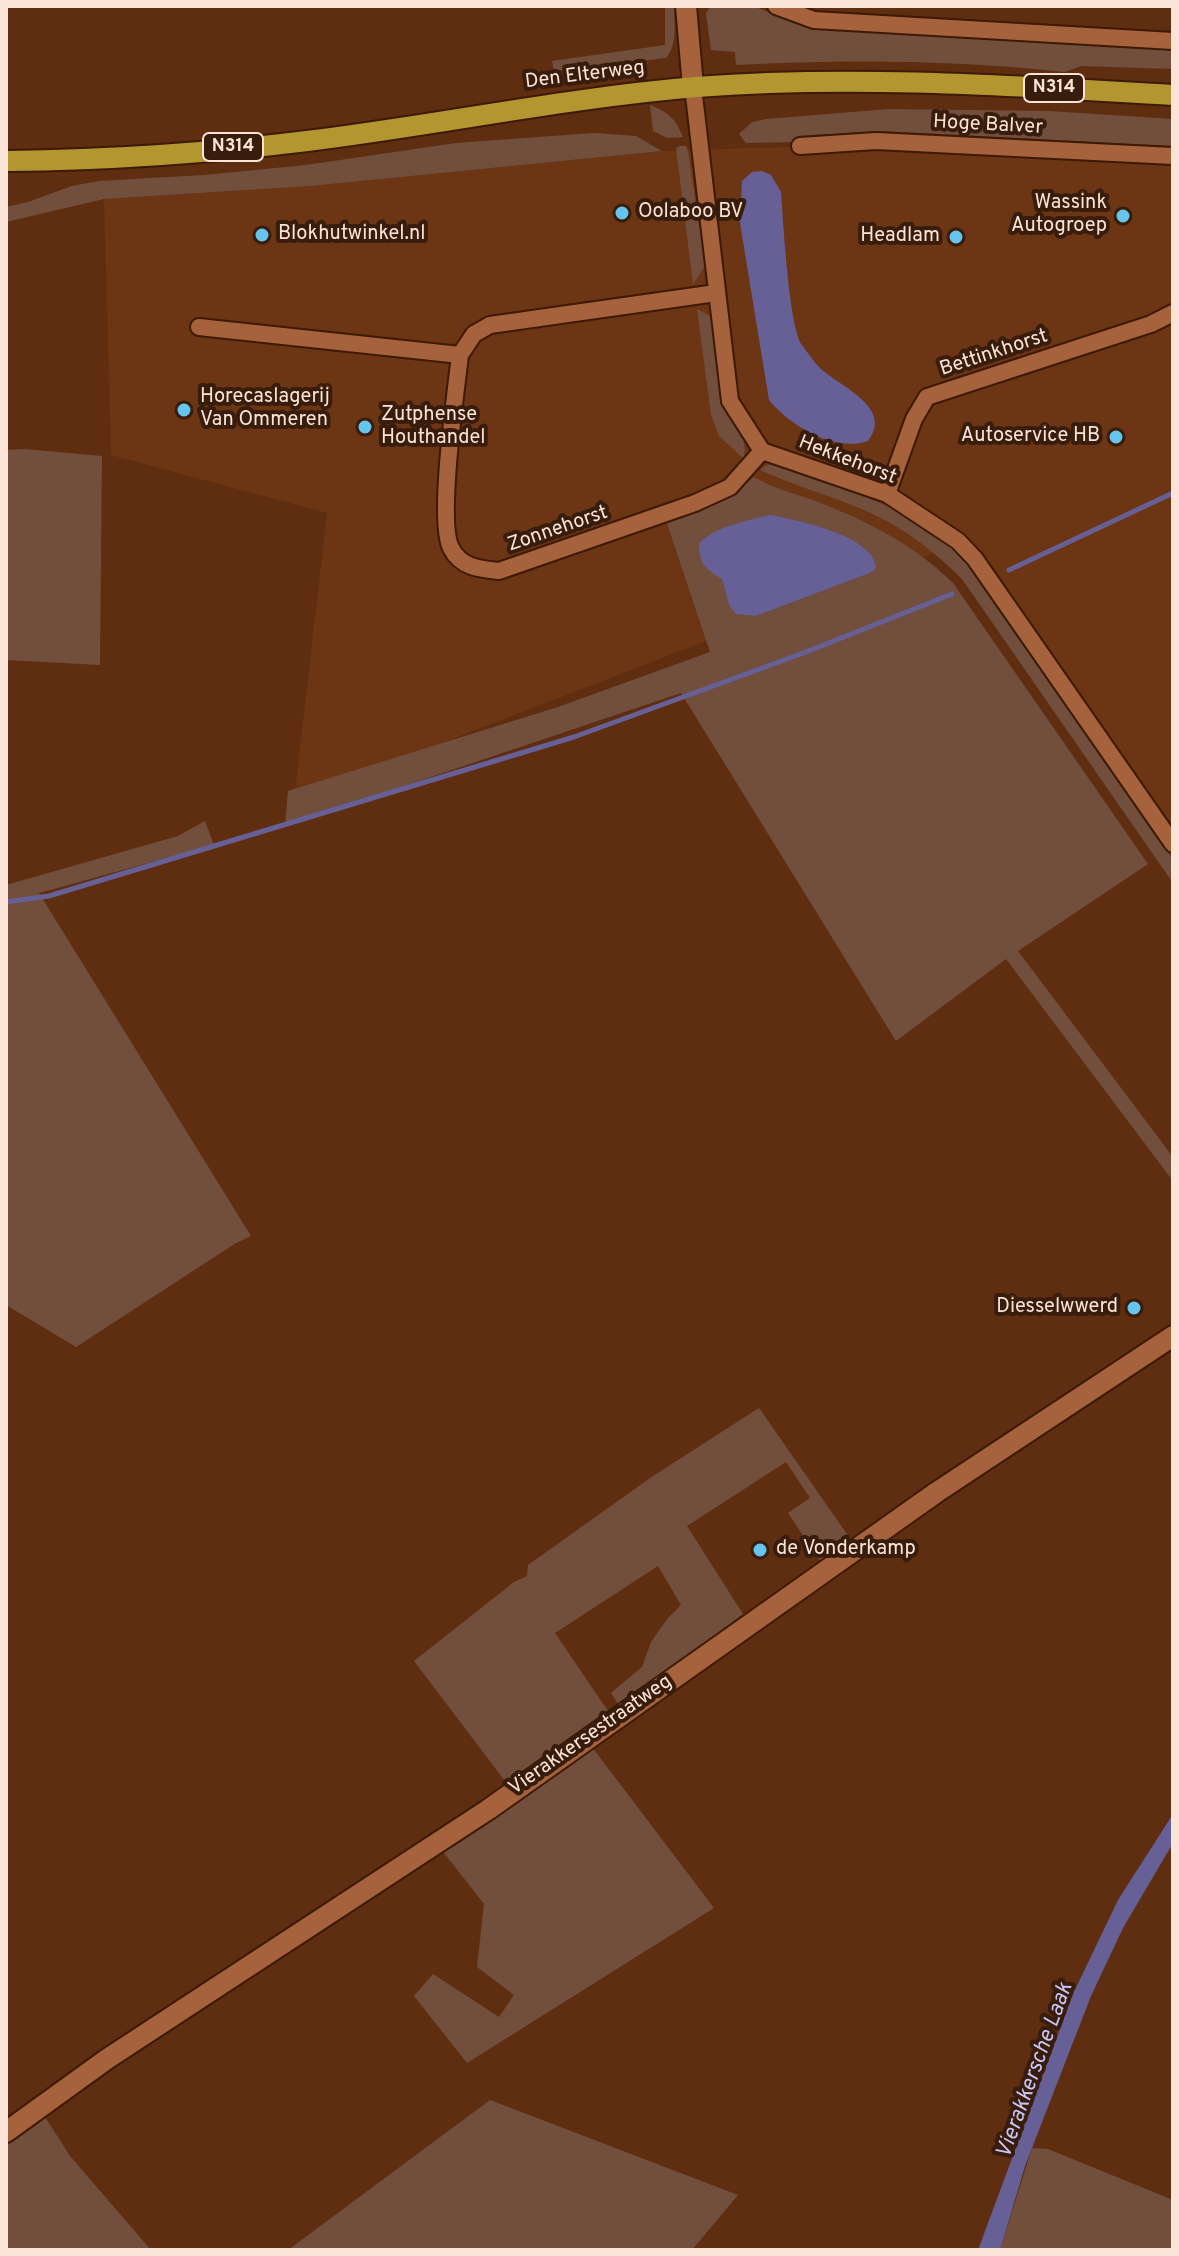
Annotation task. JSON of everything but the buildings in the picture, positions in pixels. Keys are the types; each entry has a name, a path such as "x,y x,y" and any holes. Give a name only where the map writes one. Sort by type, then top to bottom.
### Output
{"main road":[{"name":"Den Elterweg","path":"6,161 127,156 306,141 535,105 693,87 802,82 935,82 1173,95"}],"street":[{"path":"686,6 730,401 762,451"},
{"path":"776,6 814,20 1173,41"},
{"name":"Hoge Balver","path":"800,146 876,141 1173,156"},
{"path":"199,327 460,355 474,334 490,325 716,293"},
{"name":"Bettinkhorst","path":"887,494 914,419 927,397 1151,324 1173,313"},
{"name":"Zonnehorst","path":"460,355 445,513 451,548 470,568 499,571 695,503 730,487 762,451"},
{"name":"Hekkehorst","path":"762,451 887,494 958,541 975,559 1173,844"},
{"name":"Vierakkersestraatweg","path":"6,2132 107,2059 489,1809 937,1492 1173,1336"}],"shaded area":[{"path":"665,6 674,6 675,27 674,40 666,58 554,71 552,61 665,45"},
{"path":"711,6 753,6 786,19 816,25 1173,47 1173,69 1081,66 1065,72 901,62 736,65 735,52 711,50 706,13"},
{"path":"650,105 671,117 683,137 667,138 653,131"},
{"path":"889,109 1049,111 1173,119 1173,146 880,131 797,136 796,142 746,143 739,134 752,122 766,119"},
{"path":"594,133 636,136 662,151 311,186 104,199 6,222 6,207 72,186 99,181 204,175 306,165 456,143"},
{"path":"686,146 688,151 705,266 693,284 676,148"},
{"path":"785,147 1173,160 1173,873 945,549 294,800 327,513 111,455 104,199 311,186 662,151"},
{"path":"762,171 771,175 781,192 787,272 797,335 819,367 855,393 871,410 875,420 868,441 855,444 827,440 788,419 769,400 740,223 742,181 752,172"},
{"path":"697,309 712,317 722,396 728,414 742,435 744,459 719,436 711,415"},
{"path":"6,450 102,456 100,665 6,660"},
{"path":"777,463 901,513 946,542 965,560 1173,860 1173,883 962,579 927,548 874,514 760,470"},
{"path":"754,477 869,525 904,544 937,569 953,583 1148,864 1018,951 1173,1157 1173,1181 1006,959 896,1041 681,693 285,826 288,791 558,707 710,652 667,523 726,500","holes":["870,573 756,616 729,605 722,579"]},
{"path":"770,515 849,538 872,557 876,568 870,573 756,616 736,614 729,605 722,579 702,561 699,543 723,528"},
{"path":"205,821 214,845 39,893 251,1236 76,1347 6,1305 6,885 178,836"},
{"path":"759,1408 849,1537 854,1539 820,1561 788,1513 810,1498 786,1462 687,1526 743,1614 620,1707 611,1693 642,1667 651,1642 681,1605 658,1566 555,1633 610,1714 508,1785 414,1661 514,1582 527,1576 528,1565 653,1476"},
{"path":"592,1747 714,1908 467,2063 414,1996 433,1974 499,2017 514,1995 477,1967 484,1904 441,1849 536,1788"},
{"path":"1173,1814 1173,1843 1123,1928 1091,1996 1025,2166 1000,2250 978,2250 1073,1994 1118,1900"},
{"path":"490,2100 738,2195 692,2250 288,2250"},
{"path":"42,2112 70,2156 151,2250 6,2250 6,2138"},
{"path":"1032,2148 1048,2149 1173,2200 1173,2250 1000,2250"}],"waterway":[{"path":"1009,570 1173,493"},
{"path":"6,902 49,896 574,737 806,652 952,594"}],"place":[{"name":"Oolaboo BV","path":"622,213"},
{"name":"Wassink Autogroep","path":"1123,216"},
{"name":"Blokhutwinkel.nl","path":"262,235"},
{"name":"Headlam","path":"956,237"},
{"name":"Horecaslagerij Van Ommeren","path":"184,410"},
{"name":"Zutphense Houthandel","path":"365,427"},
{"name":"Autoservice HB","path":"1116,437"},
{"name":"Diesselwwerd","path":"1134,1308"},
{"name":"de Vonderkamp","path":"760,1550"}],"water label":[{"name":"Vierakkersche Laak","path":"1036,2071"}]}
